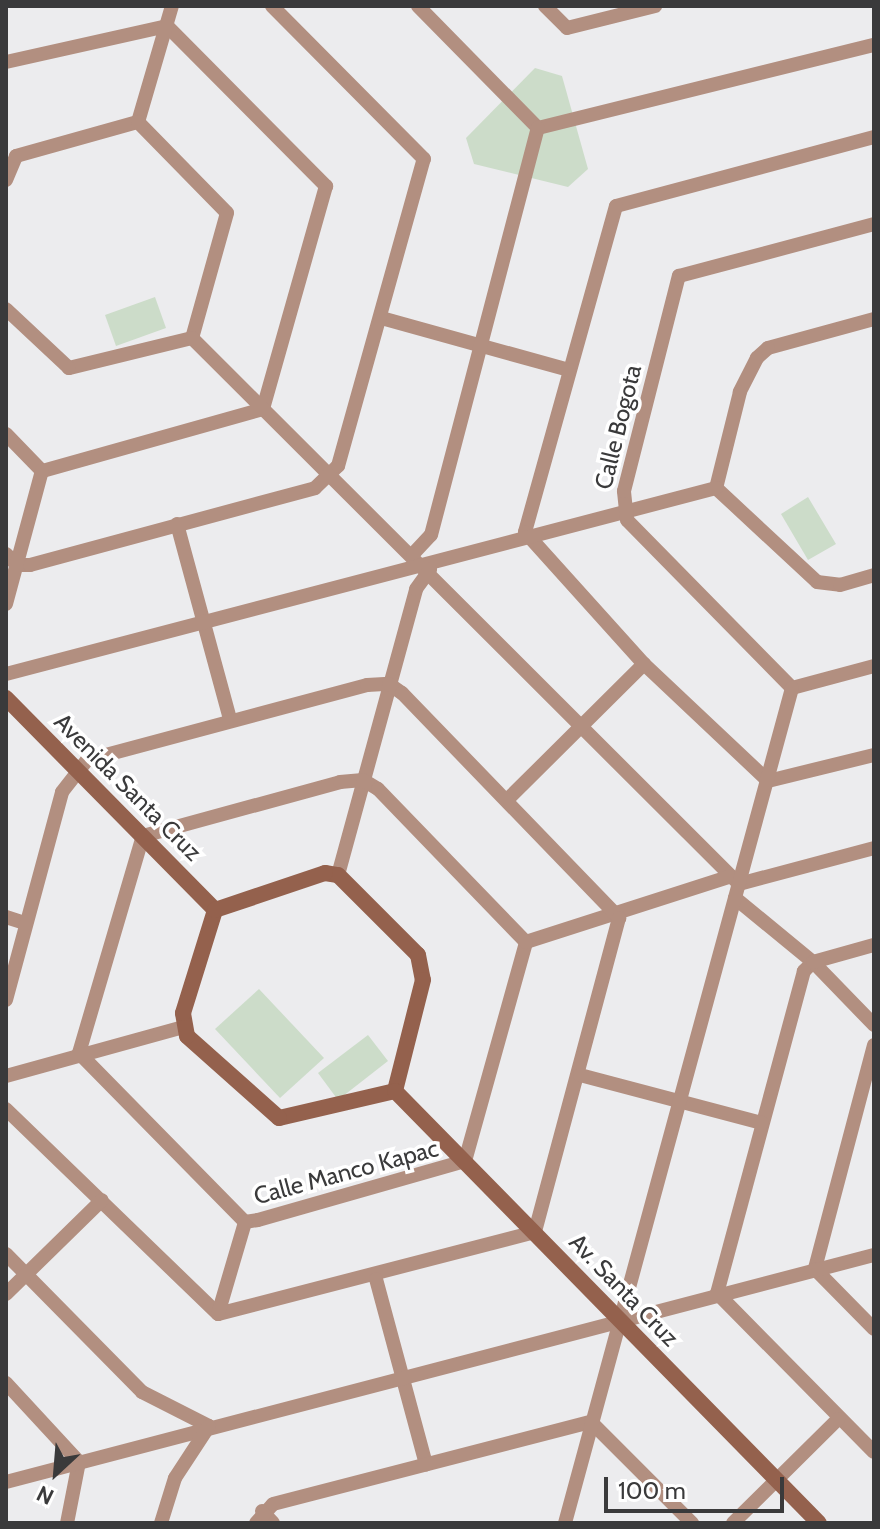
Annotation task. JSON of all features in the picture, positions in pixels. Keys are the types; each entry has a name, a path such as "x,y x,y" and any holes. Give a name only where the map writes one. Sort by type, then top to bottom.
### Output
{"street":[{"path":"138,122 172,6"},
{"path":"12,560 177,524 315,488 332,477 385,319 424,159 272,6"},
{"path":"418,6 538,128"},
{"path":"545,6 567,28 655,6"},
{"path":"6,62 167,26"},
{"path":"167,26 326,186 263,409"},
{"path":"538,128 874,45"},
{"path":"6,180 16,156 138,122"},
{"path":"138,122 227,213 192,338"},
{"path":"338,875 538,128"},
{"path":"525,532 616,206 874,137"},
{"name":"Calle Bogota","path":"792,688 622,509 679,276 874,224"},
{"path":"6,309 69,368 192,338"},
{"path":"385,319 569,370"},
{"path":"716,488 740,392 757,358 768,348 874,319"},
{"path":"192,338 422,562 874,1025"},
{"path":"42,471 263,409"},
{"path":"6,434 42,471"},
{"path":"6,604 12,560 42,471"},
{"path":"6,674 205,617 422,562 525,532 716,488"},
{"path":"716,488 817,582 840,585 874,575"},
{"path":"177,524 205,617 230,719"},
{"path":"525,532 644,664 768,781"},
{"path":"510,797 644,664"},
{"path":"564,1522 676,1100 792,688 874,666"},
{"path":"6,1000 62,792 77,770 101,754 230,719 389,684"},
{"path":"389,684 510,797 619,918"},
{"name":"Avenida Santa Cruz","path":"6,698 215,910"},
{"path":"768,781 874,755"},
{"path":"79,1053 143,836 363,780"},
{"path":"363,780 526,942 874,848"},
{"path":"184,1027 215,910 338,875"},
{"path":"184,1027 279,1118 395,1091 423,966 338,875"},
{"path":"6,917 25,923"},
{"path":"218,1314 376,1279 535,1232 580,1075 619,918"},
{"name":"Calle Manco Kapac","path":"79,1053 245,1222 465,1161 526,942"},
{"path":"717,1293 804,971 813,962 874,945"},
{"path":"6,1076 79,1053 184,1027"},
{"path":"815,1269 874,1045"},
{"path":"580,1075 762,1123"},
{"name":"Av. Santa Cruz","path":"395,1091 819,1523"},
{"path":"6,1109 218,1314"},
{"path":"6,1294 102,1200"},
{"path":"218,1314 245,1222"},
{"path":"6,1254 142,1392 209,1426"},
{"path":"6,1482 209,1426 402,1379 617,1319 874,1255"},
{"path":"815,1269 874,1329"},
{"path":"376,1279 426,1464"},
{"path":"717,1293 838,1419 874,1452"},
{"path":"6,1383 79,1462"},
{"path":"733,1523 838,1419"},
{"path":"259,1517 426,1464 591,1422"},
{"path":"591,1422 692,1523"},
{"path":"161,1523 175,1478 209,1426"},
{"path":"67,1523 79,1462"},
{"path":"259,1517 273,1523"}],"green space":[{"path":"535,68 562,76 588,169 568,187 474,164 466,138"},
{"path":"155,297 166,328 116,346 105,315"},
{"path":"808,497 836,544 808,560 781,514"},
{"path":"259,989 324,1058 280,1098 215,1029"},
{"path":"368,1035 388,1061 338,1100 318,1073"}]}
